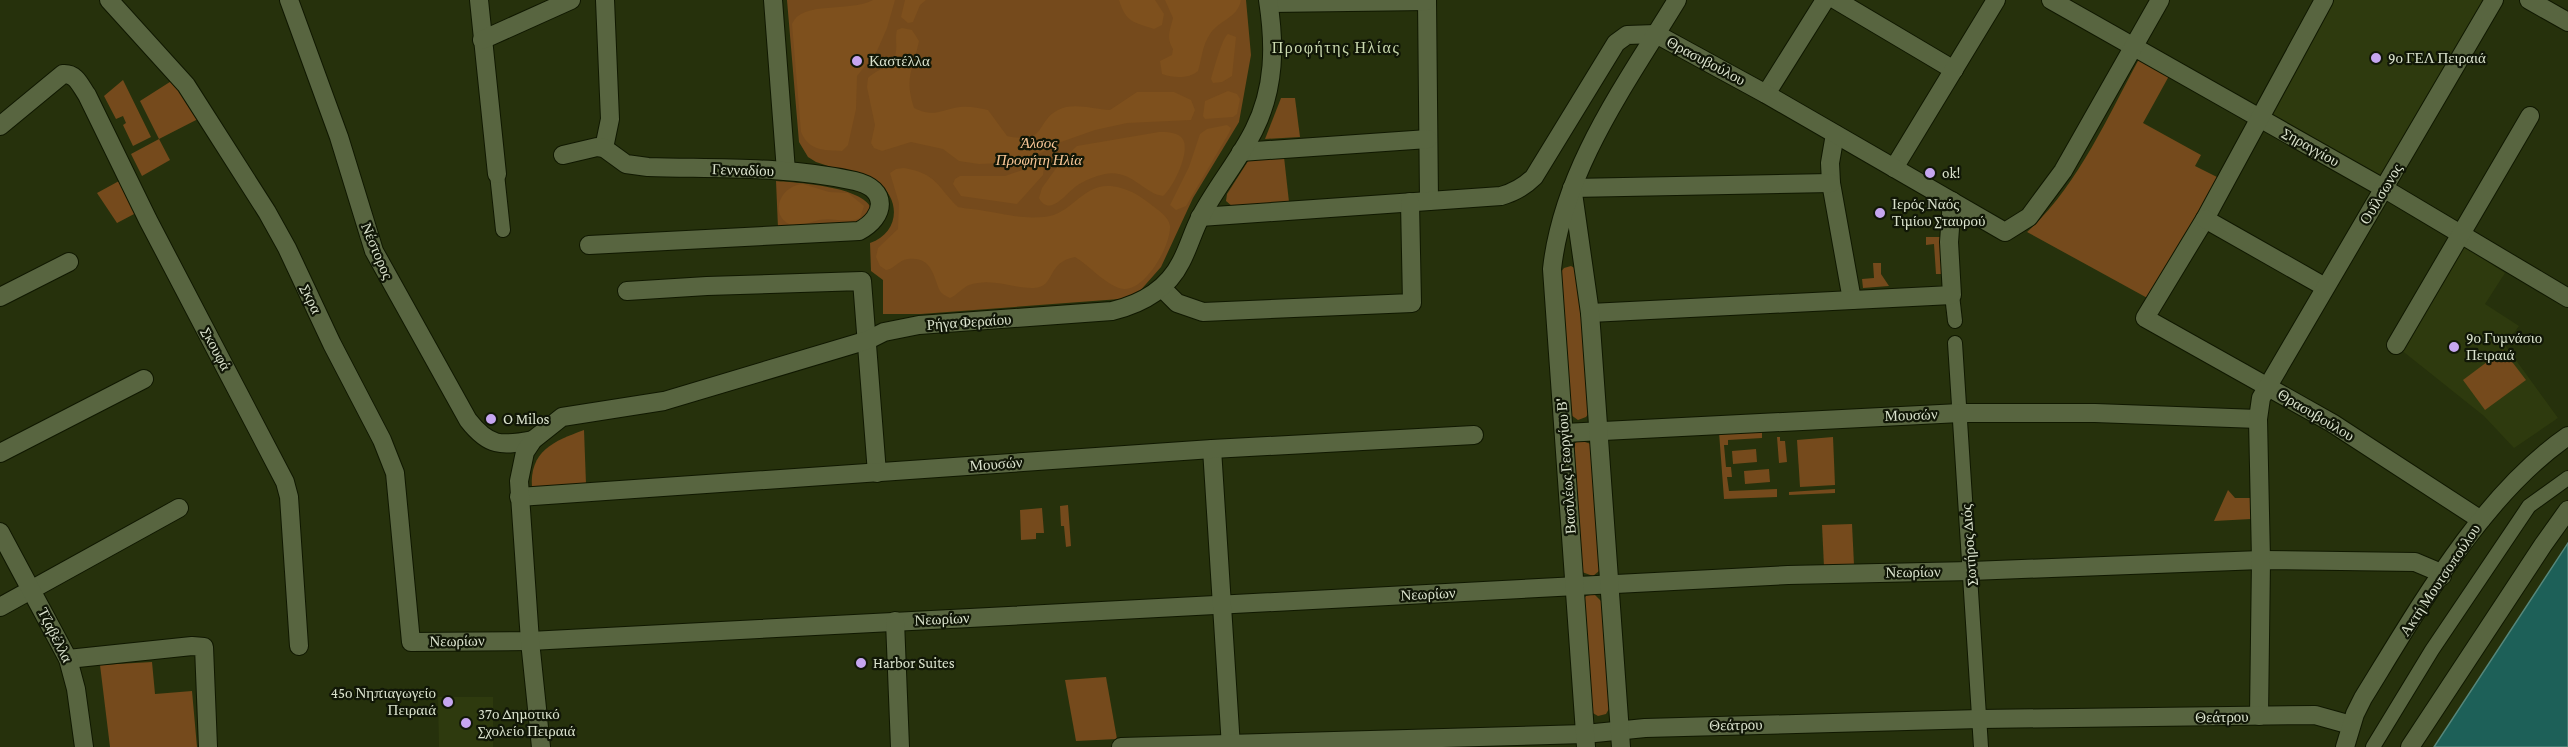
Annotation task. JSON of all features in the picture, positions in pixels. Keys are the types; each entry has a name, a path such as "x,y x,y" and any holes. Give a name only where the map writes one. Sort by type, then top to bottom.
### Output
{"street":[{"name":"Σκρα","path":"109,0 186,85 267,212 382,440 395,473 411,642"},
{"name":"Νέστορος","path":"289,0 339,137 366,231 382,269 468,420 478,433 490,442 508,444 533,441"},
{"path":"479,0 503,230"},
{"path":"482,40 571,0"},
{"path":"563,155 597,147 604,148 610,119 605,0"},
{"path":"773,0 786,171"},
{"name":"Βασιλέως Γεωργίου Β'","path":"1586,740 1552,269 1558,231 1586,153 1677,0"},
{"path":"1766,94 1825,0"},
{"path":"1836,0 1954,70"},
{"path":"1894,168 1996,0"},
{"name":"Σηραγγίου","path":"2051,0 2385,189 2568,298"},
{"path":"2134,47 2160,0"},
{"path":"2324,0 2205,219 2325,287"},
{"name":"Ουΐλσωνος","path":"2259,716 2261,560 2258,418 2261,398 2494,0"},
{"path":"2529,0 2568,22"},
{"path":"1427,1 1428,139 1420,202 1412,303 1203,312 1183,306 1162,288 1182,262 1200,217 1254,129 1270,80 1273,37 1268,2 1427,1"},
{"name":"Θρασυβούλου","path":"1200,217 1501,196 1527,184 1534,177 1621,39 1634,34 1656,34 1766,94 2005,232 2022,223 2063,171 2134,47"},
{"name":"Σκουφά","path":"0,126 61,74 75,77 87,95 148,220 285,482 289,497 299,646"},
{"path":"2397,345 2530,116"},
{"path":"1835,134 1830,163 1831,183 1852,300"},
{"path":"1241,152 1428,139"},
{"name":"Γενναδίου","path":"589,245 859,231 869,226 881,210 876,193 869,186 857,182 786,171 648,167 626,164 604,148"},
{"path":"1572,188 1831,183"},
{"name":"Βασιλέως Γεωργίου Β'","path":"1572,188 1590,313 1620,738"},
{"path":"1952,201 1949,242 1955,321"},
{"name":"Θρασυβούλου","path":"2205,219 2145,318 2332,423 2481,520"},
{"path":"0,297 69,262"},
{"path":"627,291 862,281 877,472"},
{"name":"Ρήγα Φεραίου","path":"533,441 562,417 664,401 867,340 884,332 919,326 1113,311 1132,306 1162,288"},
{"path":"1590,313 1952,295"},
{"name":"Σωτήρος Διός","path":"1955,343 1981,747"},
{"path":"0,453 144,379"},
{"name":"Μουσών","path":"1564,433 1960,413 2095,413 2258,418"},
{"name":"Μουσών","path":"519,497 1212,449 1474,435"},
{"name":"Ακτή Μουτσοπούλου","path":"2345,747 2351,725 2363,698 2481,520 2528,467 2568,436"},
{"path":"533,441 520,465 519,497 541,747"},
{"path":"1212,449 1231,745"},
{"path":"2373,747 2432,650 2529,506 2568,478"},
{"path":"0,607 179,508"},
{"path":"2410,747 2568,510"},
{"name":"Τζαβέλλα","path":"0,532 69,659 76,689 84,747"},
{"name":"Νεωρίων","path":"411,642 530,641 1788,575 1971,571 2261,560 2415,562 2442,576"},
{"path":"895,621 900,747"},
{"path":"69,659 192,646 204,647 208,747"},
{"name":"Θεάτρου","path":"1121,747 1586,740 1980,719 2315,716 2351,725"}],"shaded area":[{"name":"9ο ΓΕΛ Πειραιά","path":"2334,0 2484,0 2381,179 2269,115"},
{"name":"9ο Γυμνάσιο Πειραιά","path":"2462,245 2505,273 2485,304 2519,326 2505,345 2558,418 2514,448 2484,416 2400,349"},
{"name":"37ο Δημοτικό Σχολείο Πειραιά","path":"438,697 493,697 493,747 439,747"}],"green space":[{"name":"Άλσος Προφήτη Ηλία","path":"787,0 1246,0 1251,55 1239,122 1193,198 1161,267 1139,292 1120,299 921,314 883,314 883,280 871,271 870,243 887,232 892,224 894,216 891,198 877,182 816,162 808,157 799,142"},
{"path":"873,0 895,0 877,51 857,76 856,109 848,145 842,151 817,148 808,143 801,132 792,24 797,17 816,9 852,6"},
{"path":"905,0 926,0 920,5 913,22 908,23 901,17"},
{"path":"1119,0 1155,0 1164,14 1162,25 1154,29 1132,20 1125,13"},
{"path":"1165,0 1241,0 1236,11 1210,34 1198,71 1186,77 1162,74 1160,61 1172,55 1173,49 1169,37 1173,18"},
{"path":"902,28 912,30 919,41 910,81 914,108 932,113 964,107 988,110 1007,136 1020,138 1035,135 1051,115 1070,106 1110,110 1137,92 1174,92 1191,100 1195,110 1191,120 1127,123 1095,130 1058,143 1039,154 1000,163 979,164 959,161 943,149 911,142 882,151 874,148 871,143 875,125 867,87 868,78 893,61 897,30"},
{"path":"1228,34 1236,37 1232,76 1222,82 1213,83 1211,79 1216,61"},
{"path":"2139,59 2169,76 2143,123 2201,155 2195,166 2219,178 2151,300 2027,232 2045,214 2076,173 2103,128"},
{"path":"123,80 151,137 133,146 123,125 126,123 123,116 116,119 104,96"},
{"path":"173,80 200,118 159,139 140,101"},
{"path":"1228,91 1237,94 1240,99 1237,114 1233,117 1205,119 1203,116 1205,101"},
{"path":"1281,98 1295,98 1300,137 1265,139"},
{"path":"1227,125 1231,128 1229,133 1186,206 1176,210 1170,205 1189,167 1200,134 1207,129"},
{"path":"1159,132 1171,133 1182,138 1185,151 1172,185 1163,196 1150,191 1130,178 1114,173 1085,181 1052,205 1043,203 1039,198 1042,188 1062,160 1077,146"},
{"path":"159,139 170,160 142,176 131,154"},
{"path":"1284,157 1289,202 1233,207 1226,201 1227,194 1250,158"},
{"path":"1040,164 1044,167 1043,175 1017,204 961,196 953,184 960,176 1005,176"},
{"path":"904,168 930,177 958,207 1020,217 1044,217 1055,214 1097,187 1121,188 1139,196 1162,213 1169,222 1169,234 1156,265 1141,282 1132,287 1124,289 1111,284 1075,257 1059,264 1041,287 1026,288 986,282 966,286 950,298 941,292 930,267 921,260 905,260 886,270 880,266 876,257 878,248 898,229 899,203 890,173"},
{"path":"119,181 136,213 117,223 97,193"},
{"path":"776,181 829,187 843,191 866,201 872,209 865,223 778,228"},
{"path":"803,184 829,192 848,193 864,206 860,218 855,220 824,219 799,225 787,223 779,212 781,199 784,193 796,185"},
{"path":"1926,237 1941,237 1944,274 1936,274 1934,244 1926,245"},
{"path":"1873,263 1881,263 1881,274 1889,286 1863,288 1862,279 1874,278"},
{"path":"1571,266 1578,270 1588,414 1578,420 1571,415 1561,272 1564,268"},
{"path":"2503,350 2526,380 2485,410 2463,380"},
{"path":"584,430 586,484 532,488 532,475 539,456 554,443"},
{"path":"1762,430 1762,438 1728,440 1728,445 1724,445 1726,467 1731,467 1732,477 1727,477 1729,491 1777,489 1777,497 1724,499 1719,432"},
{"path":"1777,437 1780,437 1780,441 1785,441 1787,462 1779,463"},
{"path":"1833,437 1835,485 1800,487 1797,440"},
{"path":"1579,440 1591,444 1600,567 1593,576 1582,572 1573,445"},
{"path":"1756,449 1757,462 1733,464 1732,451"},
{"path":"1769,469 1770,482 1745,484 1744,471"},
{"path":"1835,489 1835,493 1789,495 1789,492"},
{"path":"2228,490 2235,498 2251,498 2251,519 2214,521"},
{"path":"1068,505 1071,546 1066,547 1064,526 1061,526 1060,506"},
{"path":"1042,508 1044,533 1036,533 1036,539 1021,540 1020,510"},
{"path":"1852,524 1854,565 1824,567 1822,525"},
{"path":"1594,594 1603,603 1610,707 1606,714 1598,716 1591,712 1583,600 1586,596"},
{"path":"152,662 155,694 192,691 197,747 110,747 100,665"},
{"path":"1106,677 1117,739 1076,741 1065,680"}],"water":[{"path":"2568,543 2568,747 2434,747"}],"place":[{"name":"9ο ΓΕΛ Πειραιά","path":"2376,58"},
{"name":"Καστέλλα","path":"857,61"},
{"name":"ok!","path":"1930,173"},
{"name":"Ιερός Ναός Τιμίου Σταυρού","path":"1880,213"},
{"name":"9ο Γυμνάσιο Πειραιά","path":"2454,347"},
{"name":"O Milos","path":"491,419"},
{"name":"Harbor Suites","path":"861,663"},
{"name":"45ο Νηπιαγωγείο Πειραιά","path":"448,702"},
{"name":"37ο Δημοτικό Σχολείο Πειραιά","path":"466,723"}],"district":[{"name":"Προφήτης Ηλίας","path":"1336,47"}]}
